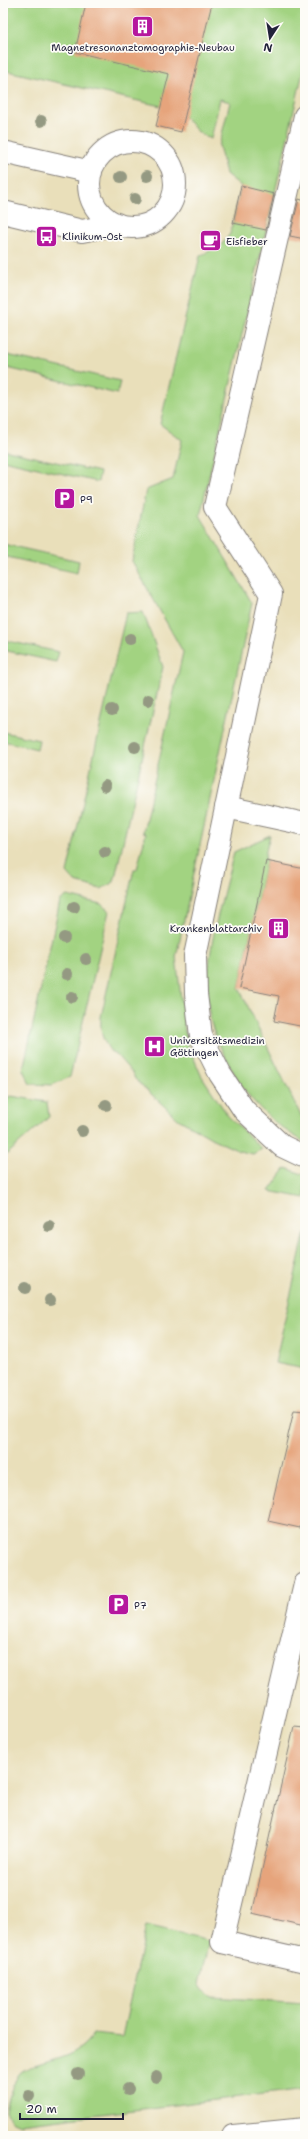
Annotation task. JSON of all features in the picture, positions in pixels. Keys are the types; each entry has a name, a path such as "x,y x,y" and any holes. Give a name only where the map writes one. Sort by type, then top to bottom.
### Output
{"street":[{"path":"305,116 215,507 271,594 196,956 196,994 201,1036 220,1074 244,1110 282,1146 305,1157"},
{"path":"128,141 148,143 164,155 172,166 175,179 173,199 166,211 156,220 144,225 130,227 117,224 100,212 93,201 89,181 91,172 95,162 104,152 115,144 128,141"},
{"path":"3,152 91,172"},
{"path":"3,212 82,231 117,224"},
{"path":"226,807 305,824"},
{"path":"305,1584 222,1942 305,1961"},
{"path":"233,2136 305,2128"}],"green space":[{"path":"3,3 305,3 305,63 200,515 252,603 176,957 186,1040 201,1075 228,1116 262,1149 253,1154 239,1151 213,1139 178,1119 135,1079 133,1074 114,1052 111,1052 102,1035 101,1027 101,1017 134,869 137,869 146,833 143,832 183,652 132,561 146,490 173,479 182,440 160,424 200,256 222,244 230,234 241,186 226,174 219,146 230,102 220,99 211,139 197,131 184,116 165,107 3,70"},
{"path":"3,354 120,381 117,394 3,367"},
{"path":"3,450 100,472 98,482 3,460"},
{"path":"3,544 79,561 77,573 3,556"},
{"path":"143,612 163,667 114,882 101,889 75,882 67,873 126,613"},
{"path":"3,640 59,652 56,662 3,650"},
{"path":"3,732 39,740 37,749 3,741"},
{"path":"270,835 265,855 266,861 239,988 301,1116 305,1117 305,1142 294,1136 274,1121 247,1093 234,1073 221,1048 214,1032 209,1012 207,990 212,942 234,852"},
{"path":"67,896 101,904 109,911 70,1077 52,1085 30,1084 23,1070 60,901"},
{"path":"11,1096 47,1102 49,1117 3,1158 3,1099"},
{"path":"286,1168 305,1175 305,1198 269,1191"},
{"path":"305,1232 305,1369 275,1363"},
{"path":"146,1926 209,1941 199,1984 203,1990 212,1997 305,2003 305,2089 20,2124 11,2120 6,2112 9,2097 18,2075 25,2069 55,2060 76,2051 88,2041 93,2034 122,2037"}],"building":[{"name":"Magnetresonanztomographie-Neubau","path":"86,3 212,3 181,132 156,126 169,74 75,52"},
{"path":"241,186 274,194 266,230 233,223"},
{"path":"299,199 305,201 305,239 290,236"},
{"name":"Krankenblattarchiv","path":"266,861 305,869 305,1027 274,1021 279,996 239,988"},
{"path":"294,1410 305,1411 305,1506 300,1528 268,1521"},
{"path":"294,1727 305,1728 305,1926 252,1914"}],"place":[{"name":"Magnetresonanztomographie-Neubau","path":"143,27"},
{"name":"Klinikum-Ost","path":"46,236"},
{"name":"Eisfieber","path":"210,241"},
{"name":"P9","path":"64,499"},
{"name":"Krankenblattarchiv","path":"278,928"},
{"name":"Universitätsmedizin Göttingen","path":"154,1046"},
{"name":"P7","path":"118,1605"}]}
